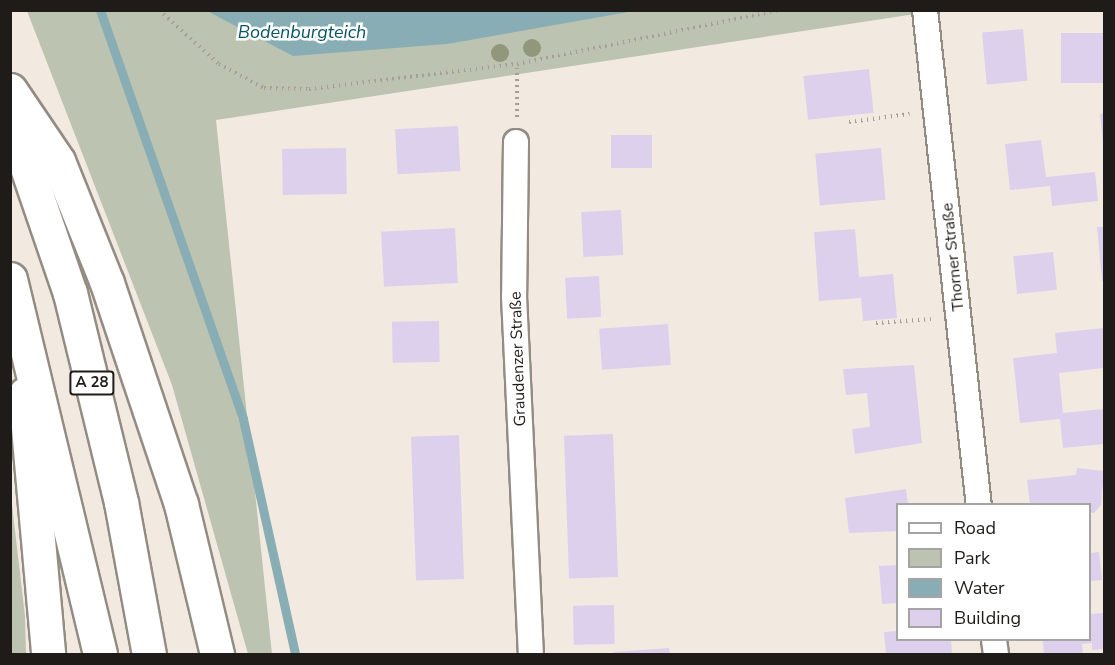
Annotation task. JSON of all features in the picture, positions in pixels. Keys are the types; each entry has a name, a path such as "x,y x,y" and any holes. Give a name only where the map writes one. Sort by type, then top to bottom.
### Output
{"highway":[{"path":"10,90 58,160 107,283 181,504 217,654"},
{"name":"A 28","path":"10,118 70,293 121,502 149,654"},
{"path":"14,290 48,654"},
{"path":"14,290 100,654"}],"street":[{"name":"Thorner Straße","path":"925,10 979,503"},
{"name":"Graudenzer Straße","path":"516,142 514,296 531,654"}],"path":[{"path":"159,10 219,64 264,88 309,89 517,64 780,10"},
{"path":"516,142 517,64"},
{"path":"849,122 936,111"},
{"path":"876,324 959,316"}],"green space":[{"path":"27,11 935,11 216,120 272,654 248,654 172,385"},
{"path":"11,496 25,616 26,654 11,654"}],"water":[{"name":"Bodenburgteich","path":"207,11 634,11 447,44 293,56"}],"building":[{"path":"1023,29 1028,81 987,84 982,33"},
{"path":"1061,33 1104,33 1104,83 1061,83"},
{"path":"869,69 874,113 808,120 803,76"},
{"path":"1104,113 1104,144 1103,144 1100,114"},
{"path":"458,126 460,171 397,174 395,129"},
{"path":"611,135 652,135 652,168 611,168"},
{"path":"1041,140 1046,177 1095,172 1098,201 1052,206 1050,186 1010,190 1005,144"},
{"path":"346,148 347,194 283,195 282,149"},
{"path":"881,148 886,200 820,206 815,154"},
{"path":"621,210 623,255 583,257 581,212"},
{"path":"1097,227 1104,227 1104,281 1102,281"},
{"path":"455,228 458,283 384,287 381,232"},
{"path":"855,229 859,277 893,274 897,318 863,321 861,298 819,301 814,232"},
{"path":"1053,252 1057,290 1017,294 1013,256"},
{"path":"599,276 601,317 567,319 565,278"},
{"path":"439,321 440,362 393,363 392,322"},
{"path":"668,324 671,365 602,370 599,329"},
{"path":"1104,328 1104,368 1059,373 1063,413 1104,409 1104,444 1063,448 1060,419 1020,423 1013,358 1057,353 1055,333"},
{"path":"914,365 922,443 855,454 852,429 870,427 867,393 846,395 843,369"},
{"path":"613,434 618,577 569,579 564,436"},
{"path":"459,435 464,579 416,581 411,437"},
{"path":"1077,468 1104,471 1101,505 1094,513 1091,513 1091,503 1030,503 1027,480 1076,475"},
{"path":"906,489 908,503 896,503 896,531 849,533 845,498"},
{"path":"1099,552 1102,580 1091,581 1091,553"},
{"path":"896,565 896,603 882,604 879,566"},
{"path":"614,605 615,644 574,645 573,606"},
{"path":"1104,613 1104,649 1092,650 1092,643 1082,644 1083,653 1044,654 1043,641 1091,641 1091,614"},
{"path":"896,631 896,641 951,641 952,654 886,654 884,632"},
{"path":"669,648 670,654 614,654 614,652"}],"waterway":[{"path":"100,10 243,419 295,654"}]}
